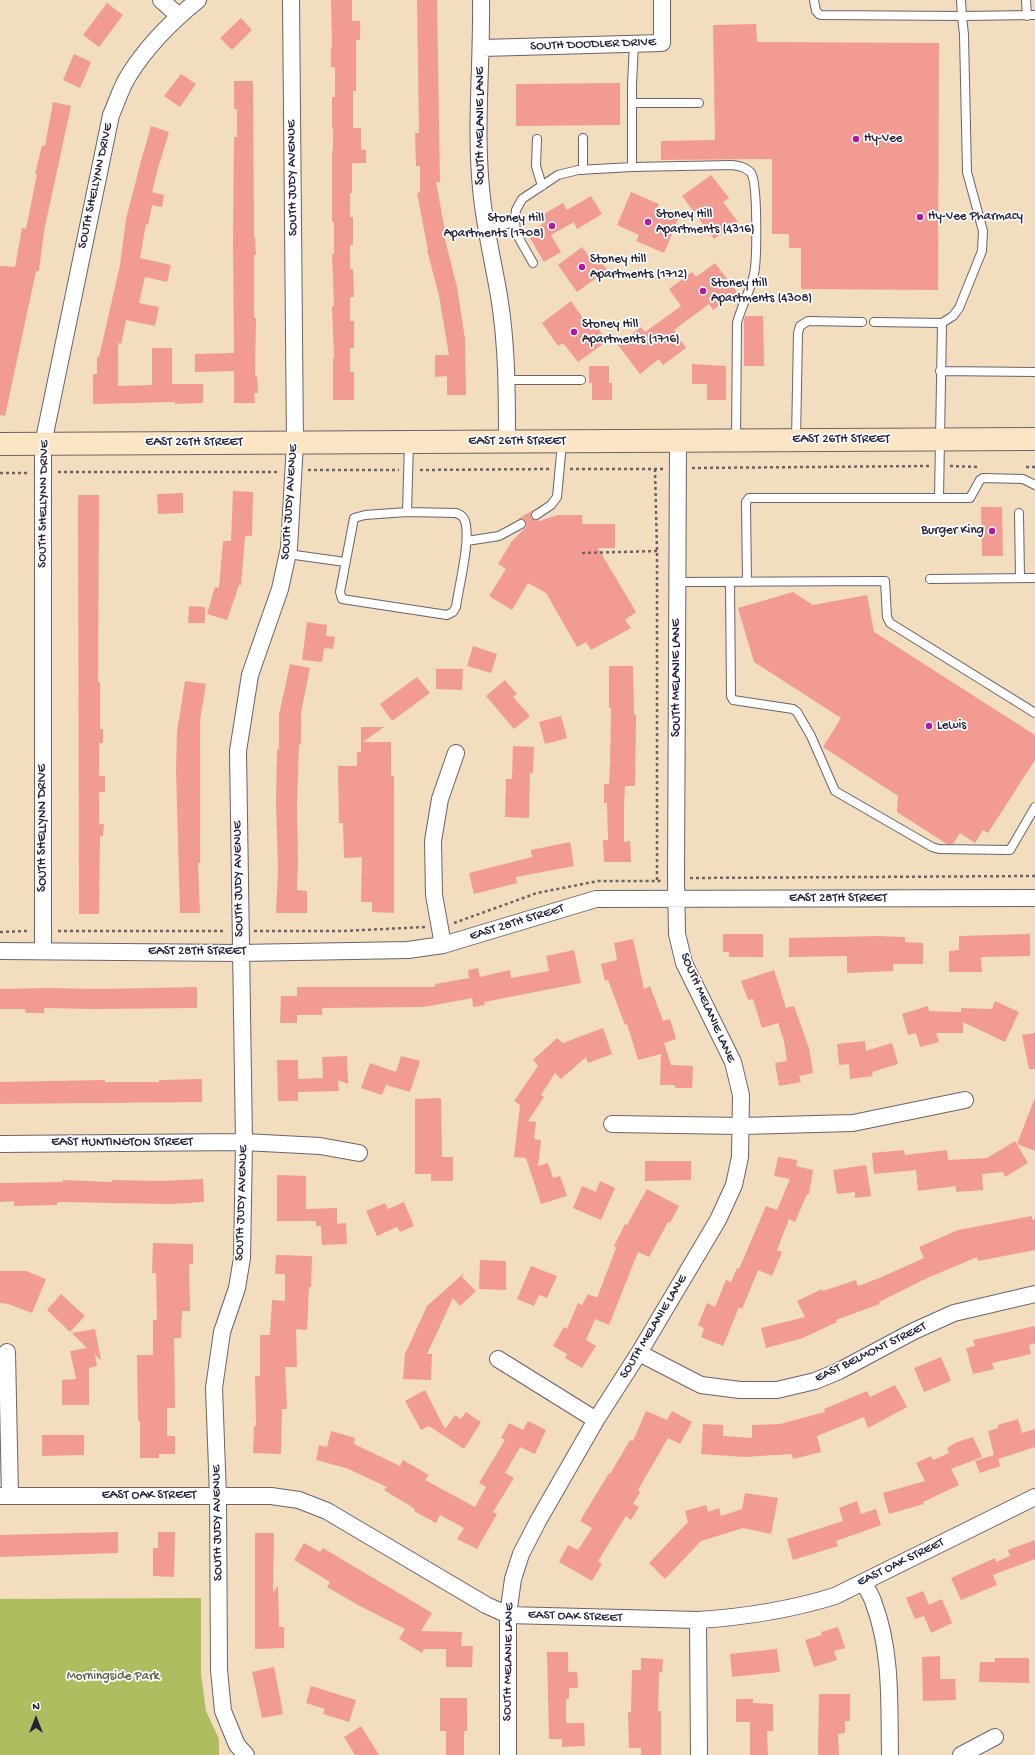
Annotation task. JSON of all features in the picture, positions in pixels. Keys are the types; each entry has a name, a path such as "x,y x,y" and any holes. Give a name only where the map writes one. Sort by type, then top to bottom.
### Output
{"main road":[{"name":"EAST 26TH STREET","path":"0,444 1035,439"}],"street":[{"path":"161,0 179,16"},
{"name":"SOUTH SHELLYNN DRIVE","path":"43,951 43,444 111,115 128,76 151,45 179,16 198,0"},
{"name":"SOUTH JUDY AVENUE","path":"246,1755 237,1745 223,1711 219,1670 218,1496 214,1388 222,1332 237,1288 242,1258 244,1142 238,751 250,675 280,589 288,554 294,471 291,0"},
{"name":"SOUTH MELANIE LANE","path":"481,0 482,48 478,134 480,186 485,230 499,297 507,380 507,442"},
{"name":"SOUTH DOODLER DRIVE","path":"482,48 662,43 662,0"},
{"name":"SOUTH MELANIE LANE","path":"508,1755 508,1615 513,1579 521,1554 538,1521 596,1420 639,1353 718,1220 734,1185 740,1157 742,1126 741,1095 732,1062 684,963 677,934 678,441"},
{"path":"443,945 434,895 433,841 440,799 456,753"},
{"name":"EAST 28TH STREET","path":"0,951 240,953 408,950 443,945 596,899 1035,898"},
{"path":"612,1124 742,1126 853,1123 965,1100"},
{"name":"EAST HUNTINGTON STREET","path":"0,1144 244,1142 320,1146 359,1153"},
{"name":"EAST BELMONT STREET","path":"639,1353 701,1385 740,1390 777,1390 815,1381 839,1371 914,1331 954,1313 1035,1294"},
{"path":"5,1496 7,1352"},
{"path":"498,1359 596,1420"},
{"name":"EAST OAK STREET","path":"5,1496 272,1496 299,1500 327,1511 486,1605 508,1615 698,1620 729,1618 801,1606 835,1596 1035,1497"},
{"path":"863,1582 874,1602 882,1630 889,1670 890,1755"},
{"path":"698,1620 699,1755"},
{"path":"961,1755 995,1737"}],"lane":[{"path":"814,0 816,12 820,15 962,16 1031,15 1026,0"},
{"path":"874,322 942,323 953,316 959,308 982,251 983,231 967,172 964,34 961,0"},
{"path":"632,167 634,44"},
{"path":"632,103 699,103"},
{"path":"583,138 583,170"},
{"path":"537,139 536,166 542,186"},
{"path":"533,263 516,233 516,210 522,199 558,175 583,170 632,167 732,164 745,168 751,174 754,181 756,257 754,274 737,323 736,441"},
{"path":"485,230 515,222"},
{"path":"796,440 798,333 800,326 808,321 862,322"},
{"path":"939,498 942,323"},
{"path":"940,371 1035,372"},
{"path":"507,380 581,380"},
{"path":"536,515 552,505 557,497 562,441"},
{"path":"407,512 409,442"},
{"path":"746,582 746,502 749,498 970,498 980,480 983,478 1023,479 1035,485"},
{"path":"407,512 456,513 462,515 465,520 468,534 456,607 453,612 447,616 346,601 342,599 340,592 354,518 359,516 407,512"},
{"path":"1019,513 1020,578"},
{"path":"466,541 499,536 521,524"},
{"path":"288,554 345,562"},
{"path":"930,579 1035,578"},
{"path":"678,582 885,581 887,617 890,623 1035,713"},
{"path":"730,582 731,696 733,700 793,709 797,712 811,736 835,791 932,847 939,849 1010,850 1035,807"}],"path":[{"path":"0,473 939,466 984,467"},
{"path":"1020,467 1035,467"},
{"path":"655,469 657,551 657,881"},
{"path":"582,553 657,551"},
{"path":"0,932 343,931 419,928 458,922 538,893 598,882 657,881 676,879 1035,876"}],"green space":[{"name":"Morningside Park","path":"201,1598 201,1674 206,1711 219,1739 219,1755 0,1755 0,1599"}],"building":[{"path":"331,0 352,0 352,21 360,21 360,40 356,40 356,91 353,91 353,128 361,128 361,150 366,150 366,163 352,163 352,193 350,193 350,217 353,217 353,245 350,245 350,269 353,269 354,297 350,297 350,321 354,321 354,348 350,348 350,372 354,372 354,400 333,400 334,358 332,306 334,306 332,254 334,254 334,222 332,222 332,97 335,97 335,67 331,67"},
{"path":"417,0 437,0 440,182 436,182 445,231 443,232 457,287 465,339 466,395 447,395 447,376 435,377 435,355 449,355 439,296 427,250 417,193 420,192 420,166 416,166 415,133 419,133"},
{"path":"107,3 123,15 99,47 83,35"},
{"path":"241,18 252,30 232,50 220,38"},
{"name":"Hy-Vee","path":"756,24 757,42 939,43 938,290 801,289 801,248 789,248 789,234 772,234 772,159 661,160 661,141 715,140 713,25"},
{"path":"74,54 91,62 80,88 63,80"},
{"path":"181,74 196,84 180,107 164,96"},
{"path":"234,81 253,81 254,237 256,255 254,255 254,318 256,318 255,376 257,376 258,393 254,393 255,403 234,403 234,371 195,372 195,354 234,353 234,137 237,137 237,109 234,109"},
{"path":"620,83 620,125 516,126 516,84"},
{"path":"53,102 71,106 44,231 39,271 36,271 5,416 0,415 0,266 15,267 22,228 26,229 37,174 35,174 42,146 45,146"},
{"path":"151,126 169,132 152,192 164,195 162,207 152,205 148,225 146,224 140,258 171,265 167,282 145,277 139,303 159,307 155,326 126,320 121,344 118,343 118,386 152,385 152,348 172,348 172,384 203,384 203,403 175,404 175,402 93,404 93,374 97,374 97,357 99,357 120,265 126,219"},
{"path":"711,175 729,198 723,202 738,222 714,239 682,196"},
{"name":"Stoney Hill Apartments (4316)","path":"631,192 659,204 657,210 678,219 664,253 636,241 639,235 617,225"},
{"name":"Stoney Hill Apartments (1708)","path":"591,196 602,214 577,229 574,222 551,235 561,252 544,262 527,233 543,224 539,217 563,203 567,210"},
{"name":"Stoney Hill Apartments (1712)","path":"582,247 590,258 596,255 607,270 577,292 558,265"},
{"path":"715,263 737,292 713,310 709,304 674,330 686,348 663,365 659,359 640,374 618,345 641,327 645,332 681,306 669,289 692,272 696,277"},
{"name":"Stoney Hill Apartments (1716)","path":"571,301 585,321 590,317 607,341 578,362 563,343 558,346 542,323"},
{"path":"745,316 763,316 764,366 744,366"},
{"path":"692,364 726,366 726,400 707,400 707,384 692,384"},
{"path":"589,366 609,366 609,383 612,383 612,400 592,400 592,383 589,383"},
{"path":"233,491 253,492 252,536 245,536 241,585 239,585 227,620 207,614 215,587 219,588 223,541 231,541"},
{"path":"183,493 183,513 158,514 157,494"},
{"path":"78,495 99,495 98,682 100,682 100,729 103,729 103,743 99,743 99,776 105,776 105,792 99,792 99,824 104,824 103,836 100,836 99,914 79,914"},
{"name":"Burger King","path":"981,507 1002,507 1003,556 982,556"},
{"path":"533,510 531,513 531,518 539,521 558,515 582,515 582,524 615,524 615,548 598,548 636,612 625,620 631,628 591,650 586,642 577,647 546,593 528,583 512,610 489,596 506,569 498,564 512,541 526,527 524,520 518,519"},
{"name":"Lewis","path":"793,592 813,605 867,595 874,632 1035,735 1035,760 988,833 983,830 975,843 960,833 953,844 947,844 897,812 898,796 823,747 841,718 754,662 738,608"},
{"path":"189,606 205,607 205,623 188,623"},
{"path":"307,622 327,625 326,636 335,637 333,649 324,648 322,662 302,660"},
{"path":"473,646 497,654 491,673 467,666"},
{"path":"290,664 310,668 301,712 301,744 299,744 297,804 297,890 307,891 307,913 276,913 278,870 276,803 277,749 279,750 279,715"},
{"path":"609,666 633,666 634,715 636,715 635,786 625,786 624,803 624,842 630,841 631,862 604,862 603,840 608,840 607,803 604,803 604,784 609,784 610,766 611,708 609,708"},
{"path":"436,669 463,669 462,690 436,689"},
{"path":"417,677 430,693 392,721 380,704"},
{"path":"505,680 517,694 513,697 530,716 514,729 486,696"},
{"path":"185,681 206,684 200,720 200,863 198,863 200,913 180,913 176,770 177,732"},
{"path":"561,716 567,738 545,744 539,722"},
{"path":"361,727 384,727 363,742 391,742 391,776 394,776 394,913 372,912 372,902 361,902 362,857 344,858 343,823 339,823 338,766 357,766 357,752 361,752"},
{"path":"513,746 534,747 533,773 530,773 529,818 505,817 506,779 512,779"},
{"path":"570,842 574,866 516,877 517,883 474,894 469,873 532,857 531,850"},
{"path":"723,934 763,934 763,957 729,957 729,952 723,952"},
{"path":"1030,934 1030,956 981,957 982,972 949,972 949,951 959,950 959,936"},
{"path":"877,936 905,937 905,942 923,943 923,964 893,964 893,971 847,973 847,956 789,957 789,938"},
{"path":"633,939 644,989 650,986 663,1021 670,1019 676,1039 664,1043 671,1065 693,1066 692,1088 675,1088 675,1085 660,1085 661,1054 638,1060 627,1024 625,1025 608,980 605,981 601,964 617,960 614,943"},
{"path":"574,950 581,983 484,1002 485,1005 473,1007 472,998 424,1007 322,1008 322,1015 297,1015 297,1023 280,1023 281,996 297,996 297,987 435,987 435,984 469,978 468,970 478,968 480,977 510,970 511,978 549,971 546,956"},
{"path":"774,970 786,1008 794,1006 809,1048 813,1073 799,1076 801,1082 779,1086 775,1063 787,1061 784,1041 778,1023 762,1028 753,999 748,1000 741,981"},
{"path":"197,987 197,1008 44,1008 44,1013 26,1013 25,1009 0,1009 0,989"},
{"path":"995,1001 1019,1012 1005,1042 963,1022 963,1033 936,1033 939,1042 920,1047 916,1033 908,1035 902,1014 928,1006 929,1011 961,1012 961,1008 992,1009"},
{"path":"603,1028 612,1054 588,1063 586,1057 561,1079 555,1073 541,1095 544,1097 528,1121 536,1122 534,1139 541,1140 538,1166 548,1163 553,1178 560,1176 567,1196 541,1204 526,1158 514,1157 520,1105 514,1101 538,1066 533,1060 557,1038 563,1043"},
{"path":"1035,1033 1035,1069 1029,1069 1022,1035"},
{"path":"865,1041 866,1051 892,1043 898,1064 872,1072 873,1076 850,1079 849,1064 839,1065 837,1044"},
{"path":"347,1056 348,1084 338,1080 339,1091 298,1092 298,1101 278,1101 277,1060 298,1060 298,1079 323,1078 322,1057"},
{"path":"401,1056 420,1061 410,1092 386,1085 382,1095 361,1088 370,1063 396,1072"},
{"path":"202,1079 202,1102 0,1104 0,1082 105,1080 105,1082 159,1082 159,1080"},
{"path":"441,1098 442,1157 453,1157 453,1181 431,1181 431,1174 415,1174 415,1099"},
{"path":"1035,1100 1035,1151 1017,1144"},
{"path":"1015,1141 1028,1163 1005,1177 1003,1172 982,1174 983,1190 956,1192 956,1186 918,1191 916,1170 874,1174 872,1153 904,1150 905,1155 947,1150 948,1160 987,1158"},
{"path":"778,1157 797,1160 796,1166 813,1170 809,1194 807,1194 795,1222 789,1219 777,1250 782,1252 772,1276 758,1270 742,1309 739,1307 723,1346 701,1337 704,1328 698,1325 707,1303 715,1307 726,1280 731,1282 737,1268 739,1269 766,1206 777,1210 790,1179 774,1176"},
{"path":"645,1161 691,1161 691,1180 645,1181"},
{"path":"866,1165 871,1196 855,1198 855,1192 837,1194 833,1170"},
{"path":"277,1175 306,1176 306,1209 337,1208 337,1224 346,1223 347,1244 322,1245 321,1226 316,1226 316,1221 277,1221"},
{"path":"203,1179 204,1202 171,1204 57,1202 57,1205 14,1206 14,1201 0,1202 0,1183 63,1182 63,1180 112,1182 112,1180 162,1181"},
{"path":"600,1181 615,1188 601,1220 573,1208 582,1186 596,1192"},
{"path":"647,1189 679,1206 670,1223 668,1222 649,1257 638,1252 609,1325 595,1319 586,1340 596,1346 582,1368 565,1358 567,1354 553,1346 564,1327 567,1329 578,1303 582,1305 588,1294 597,1298 616,1248 614,1246 625,1224 627,1225"},
{"path":"404,1202 414,1226 400,1232 397,1227 377,1236 366,1211 385,1203 388,1209"},
{"path":"1032,1216 1032,1220 1035,1219 1035,1250 978,1261 977,1257 925,1279 879,1302 880,1304 836,1320 837,1322 803,1338 766,1348 761,1328 805,1317 797,1301 822,1289 823,1291 856,1280 858,1286 877,1279 924,1258 919,1247 958,1230"},
{"path":"153,1243 193,1244 193,1264 189,1264 190,1311 182,1311 181,1338 174,1338 175,1408 167,1408 167,1436 175,1436 175,1454 159,1454 159,1458 140,1458 137,1355 153,1355 153,1320 157,1320 156,1273 152,1273"},
{"path":"276,1255 312,1256 307,1330 296,1329 297,1367 285,1367 287,1409 282,1409 281,1454 253,1453 254,1426 256,1426 255,1376 260,1376 260,1335 270,1335 272,1300 285,1301 285,1274 275,1274"},
{"path":"480,1260 506,1261 506,1290 479,1289"},
{"path":"531,1266 557,1276 547,1298 539,1295 534,1306 517,1299"},
{"path":"0,1271 26,1271 46,1279 32,1313 8,1304 0,1303"},
{"path":"464,1273 462,1277 476,1291 460,1306 453,1298 427,1354 432,1354 431,1380 403,1379 405,1354 427,1306"},
{"path":"61,1294 85,1316 70,1332 47,1310"},
{"path":"1035,1326 1035,1343 1029,1345 1031,1354 992,1363 994,1369 973,1374 966,1348 975,1346 973,1340"},
{"path":"95,1329 101,1360 95,1355 97,1366 89,1368 89,1405 62,1405 62,1380 76,1379 70,1351 87,1348 72,1333"},
{"path":"941,1357 951,1381 924,1392 914,1368"},
{"path":"895,1385 907,1407 868,1428 864,1417 817,1436 821,1452 793,1459 792,1454 744,1457 701,1454 703,1424 723,1425 723,1436 752,1438 752,1425 780,1424 825,1412 824,1409 867,1391 870,1397"},
{"path":"425,1390 445,1429 455,1415 461,1419 466,1412 481,1422 464,1449 429,1426 421,1430 405,1401"},
{"path":"646,1411 667,1420 672,1411 692,1422 680,1444 668,1438 638,1490 640,1492 633,1504 639,1507 631,1520 626,1516 598,1561 602,1564 592,1581 559,1562 568,1545 578,1550 592,1528 580,1521 630,1440 633,1441"},
{"path":"1018,1419 1022,1433 1035,1429 1035,1447 998,1459 1000,1466 980,1473 975,1461 994,1455 988,1431 998,1428 998,1425"},
{"path":"528,1421 546,1430 535,1454 520,1447 505,1473 514,1478 493,1512 497,1514 477,1549 457,1539 464,1528 440,1515 436,1523 414,1511 415,1509 384,1490 387,1487 346,1468 316,1460 319,1445 327,1447 331,1431 355,1438 354,1444 400,1466 403,1460 429,1475 425,1480 475,1507 486,1487 479,1483 505,1440 501,1438 509,1423 523,1430"},
{"path":"42,1435 84,1435 84,1455 42,1456"},
{"path":"973,1437 982,1457 951,1469 959,1485 923,1502 924,1504 889,1514 883,1493 925,1481 916,1463 931,1456 933,1460 949,1453 947,1448 957,1442"},
{"path":"745,1493 778,1498 771,1534 743,1528 701,1541 665,1579 649,1563 688,1522 685,1511 706,1505 708,1512 719,1508 721,1516 742,1509"},
{"path":"857,1501 861,1514 876,1509 881,1525 836,1541 838,1546 793,1560 787,1539 843,1521 839,1508"},
{"path":"118,1532 118,1553 0,1557 0,1535"},
{"path":"158,1532 175,1532 174,1577 153,1576 153,1548 158,1548"},
{"path":"255,1533 274,1533 273,1593 278,1586 279,1627 284,1627 284,1648 255,1649"},
{"path":"1035,1540 1035,1559 993,1575 997,1585 961,1600 951,1578 995,1558 996,1562 1010,1556 1008,1550"},
{"path":"304,1543 320,1552 323,1548 432,1613 421,1631 462,1632 461,1646 473,1646 472,1667 446,1667 446,1649 424,1649 422,1653 399,1639 405,1629 327,1587 330,1582 294,1560"},
{"path":"923,1591 929,1605 942,1599 952,1623 931,1633 924,1616 915,1619 906,1598"},
{"path":"838,1627 845,1648 834,1651 837,1660 814,1667 805,1640 822,1635 821,1632"},
{"path":"777,1649 780,1672 732,1677 730,1654"},
{"path":"547,1652 568,1652 568,1672 577,1672 578,1688 569,1688 569,1699 566,1699 566,1723 584,1723 585,1746 562,1747 562,1739 549,1739"},
{"path":"940,1656 940,1679 955,1679 956,1700 923,1701 922,1657"},
{"path":"641,1658 663,1659 662,1672 659,1672 658,1711 661,1711 661,1755 641,1755 641,1748 629,1748 628,1712 631,1712 632,1670 641,1670"},
{"path":"995,1658 1029,1658 1029,1683 979,1682 980,1662 995,1662"},
{"path":"274,1667 283,1714 262,1718 252,1672"},
{"path":"311,1686 356,1700 349,1722 323,1714 325,1709 306,1703"},
{"path":"819,1694 850,1694 850,1721 845,1721 845,1733 838,1734 839,1755 818,1755"},
{"path":"440,1698 467,1698 467,1731 464,1731 464,1755 446,1755 446,1731 440,1731"},
{"path":"736,1699 753,1699 753,1703 773,1704 773,1731 767,1731 768,1755 750,1755 750,1722 736,1722"},
{"path":"361,1726 379,1755 355,1755 344,1737"}],"place":[{"name":"Hy-Vee","path":"856,139"},
{"name":"Hy-Vee Pharmacy","path":"920,217"},
{"name":"Stoney Hill Apartments (4316)","path":"648,222"},
{"name":"Stoney Hill Apartments (1708)","path":"552,226"},
{"name":"Stoney Hill Apartments (1712)","path":"582,267"},
{"name":"Stoney Hill Apartments (4308)","path":"703,291"},
{"name":"Stoney Hill Apartments (1716)","path":"574,332"},
{"name":"Burger King","path":"992,531"},
{"name":"Lewis","path":"929,726"}]}
